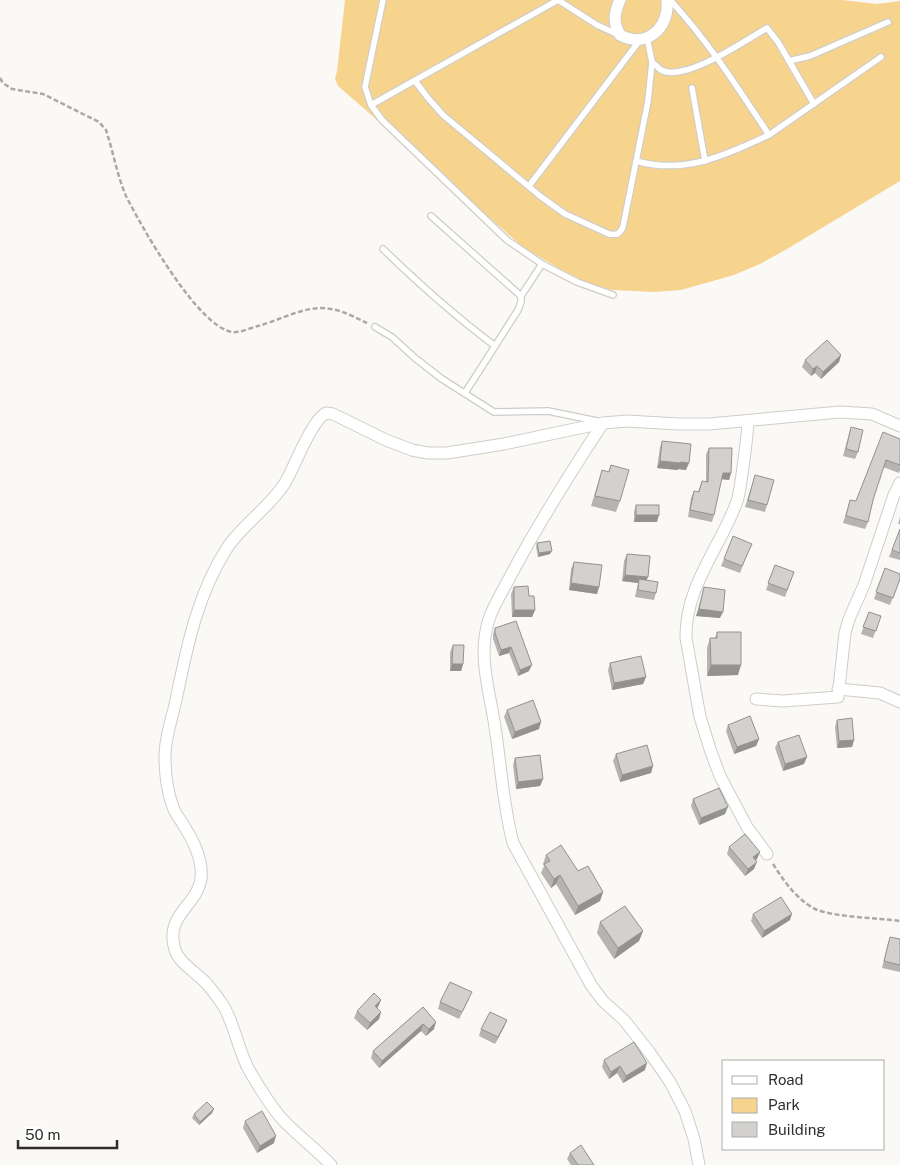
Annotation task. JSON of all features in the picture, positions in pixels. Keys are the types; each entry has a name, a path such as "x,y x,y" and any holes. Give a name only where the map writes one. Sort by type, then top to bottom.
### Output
{"street":[{"path":"620,0 615,12 616,27 620,36 634,41 644,39 655,33 664,19 668,0"},
{"path":"331,1165 284,1121 265,1097 248,1067 224,1007 208,985 181,960 175,950 175,923 179,914 196,892 201,879 195,845 174,810 166,777 166,746 186,650 205,588 227,548 283,486 321,416 326,413 333,414 386,440 412,450 428,453 447,453 504,444 604,423 678,424 748,421 856,412 872,414 900,426"},
{"path":"748,421 747,445 737,502 728,524 706,563 695,590 686,626 686,638 700,717 711,752 720,776 747,827 767,854"},
{"path":"604,423 528,542 489,619 484,649 484,666 495,726 507,820 513,843 591,985 603,1001 629,1026 670,1082 685,1111 694,1139 699,1165"},
{"path":"756,699 784,701 838,697 845,633 849,619 864,585 900,483"},
{"path":"838,690 880,693 900,702"}],"lane":[{"path":"383,0 365,87 371,105 382,120 507,240 542,264 577,282 613,295"},
{"path":"371,105 558,0 620,36"},
{"path":"668,0 694,26 769,135"},
{"path":"790,62 810,56 888,22"},
{"path":"652,62 661,70 670,72 702,65 767,28 790,62 814,104"},
{"path":"415,81 444,115 565,214 609,234 616,235 620,233 623,227 648,101 652,62 644,39"},
{"path":"529,186 644,39"},
{"path":"636,161 660,166 694,165 769,135 881,57"},
{"path":"692,88 706,161"},
{"path":"431,216 521,296"},
{"path":"383,249 428,293 495,346"},
{"path":"465,393 518,310 521,296 542,264"},
{"path":"375,327 392,337 442,379 494,412 548,411 604,423"}],"path":[{"path":"0,78 3,83 12,89 43,94 99,122 106,130 126,194 147,235 188,296 210,320 221,328 232,332 242,330 273,323 303,311 317,308 331,309 375,327"},
{"path":"767,854 784,882 798,897 816,909 838,914 900,921"}],"green space":[{"path":"345,0 842,0 877,4 900,1 900,181 787,249 760,264 734,275 681,290 654,292 612,290 590,284 523,247 338,86 335,79"}],"building":[{"path":"827,340 841,355 823,372 817,366 813,369 805,360"},
{"path":"851,427 863,430 858,452 846,449"},
{"path":"883,432 900,439 900,465 886,460 868,522 846,516 850,500 856,501"},
{"path":"662,441 691,444 689,463 660,461"},
{"path":"709,448 732,448 731,473 723,473 714,515 690,510 694,491 699,492 702,481 708,482"},
{"path":"611,465 629,470 620,501 595,496 602,470 609,472"},
{"path":"755,475 774,480 767,505 748,500"},
{"path":"636,505 659,505 659,515 636,515"},
{"path":"900,529 900,553 892,550"},
{"path":"733,536 752,544 742,566 724,559"},
{"path":"550,541 552,551 539,553 537,543"},
{"path":"627,554 650,556 648,577 625,575"},
{"path":"574,562 602,565 599,587 571,583"},
{"path":"775,565 794,572 787,590 768,583"},
{"path":"885,568 900,574 893,598 876,592"},
{"path":"639,579 658,582 656,593 638,590"},
{"path":"528,586 529,596 534,596 535,610 514,610 514,587"},
{"path":"704,587 725,590 723,612 699,609"},
{"path":"869,612 881,616 876,631 863,627"},
{"path":"516,621 532,665 520,670 511,647 501,650 495,633 495,628"},
{"path":"717,632 741,632 741,665 711,665 710,638 717,638"},
{"path":"453,645 464,645 463,664 452,664"},
{"path":"641,656 646,677 614,683 610,663"},
{"path":"533,700 541,722 515,732 507,710"},
{"path":"750,716 759,739 737,747 728,725"},
{"path":"852,718 854,740 839,741 837,720"},
{"path":"799,735 807,757 785,764 778,742"},
{"path":"647,745 653,766 622,775 616,754"},
{"path":"540,755 543,779 518,782 515,758"},
{"path":"719,788 728,807 701,818 693,799"},
{"path":"745,834 760,852 753,857 757,862 748,869 729,847"},
{"path":"561,845 578,871 588,866 603,892 578,906 560,875 554,879 544,864 550,861 546,855"},
{"path":"781,897 792,914 764,931 753,914"},
{"path":"625,906 643,931 618,948 600,922"},
{"path":"890,937 900,939 900,965 884,961"},
{"path":"450,982 472,992 462,1012 440,1002"},
{"path":"374,993 381,1000 375,1006 381,1012 370,1023 357,1011"},
{"path":"423,1007 436,1022 429,1029 423,1024 382,1061 373,1051"},
{"path":"490,1012 507,1020 498,1037 481,1029"},
{"path":"634,1042 647,1063 626,1076 620,1066 611,1072 604,1060"},
{"path":"207,1102 214,1109 200,1122 194,1114"},
{"path":"262,1111 276,1136 260,1146 245,1121"},
{"path":"581,1145 594,1165 578,1165 570,1153"}]}
